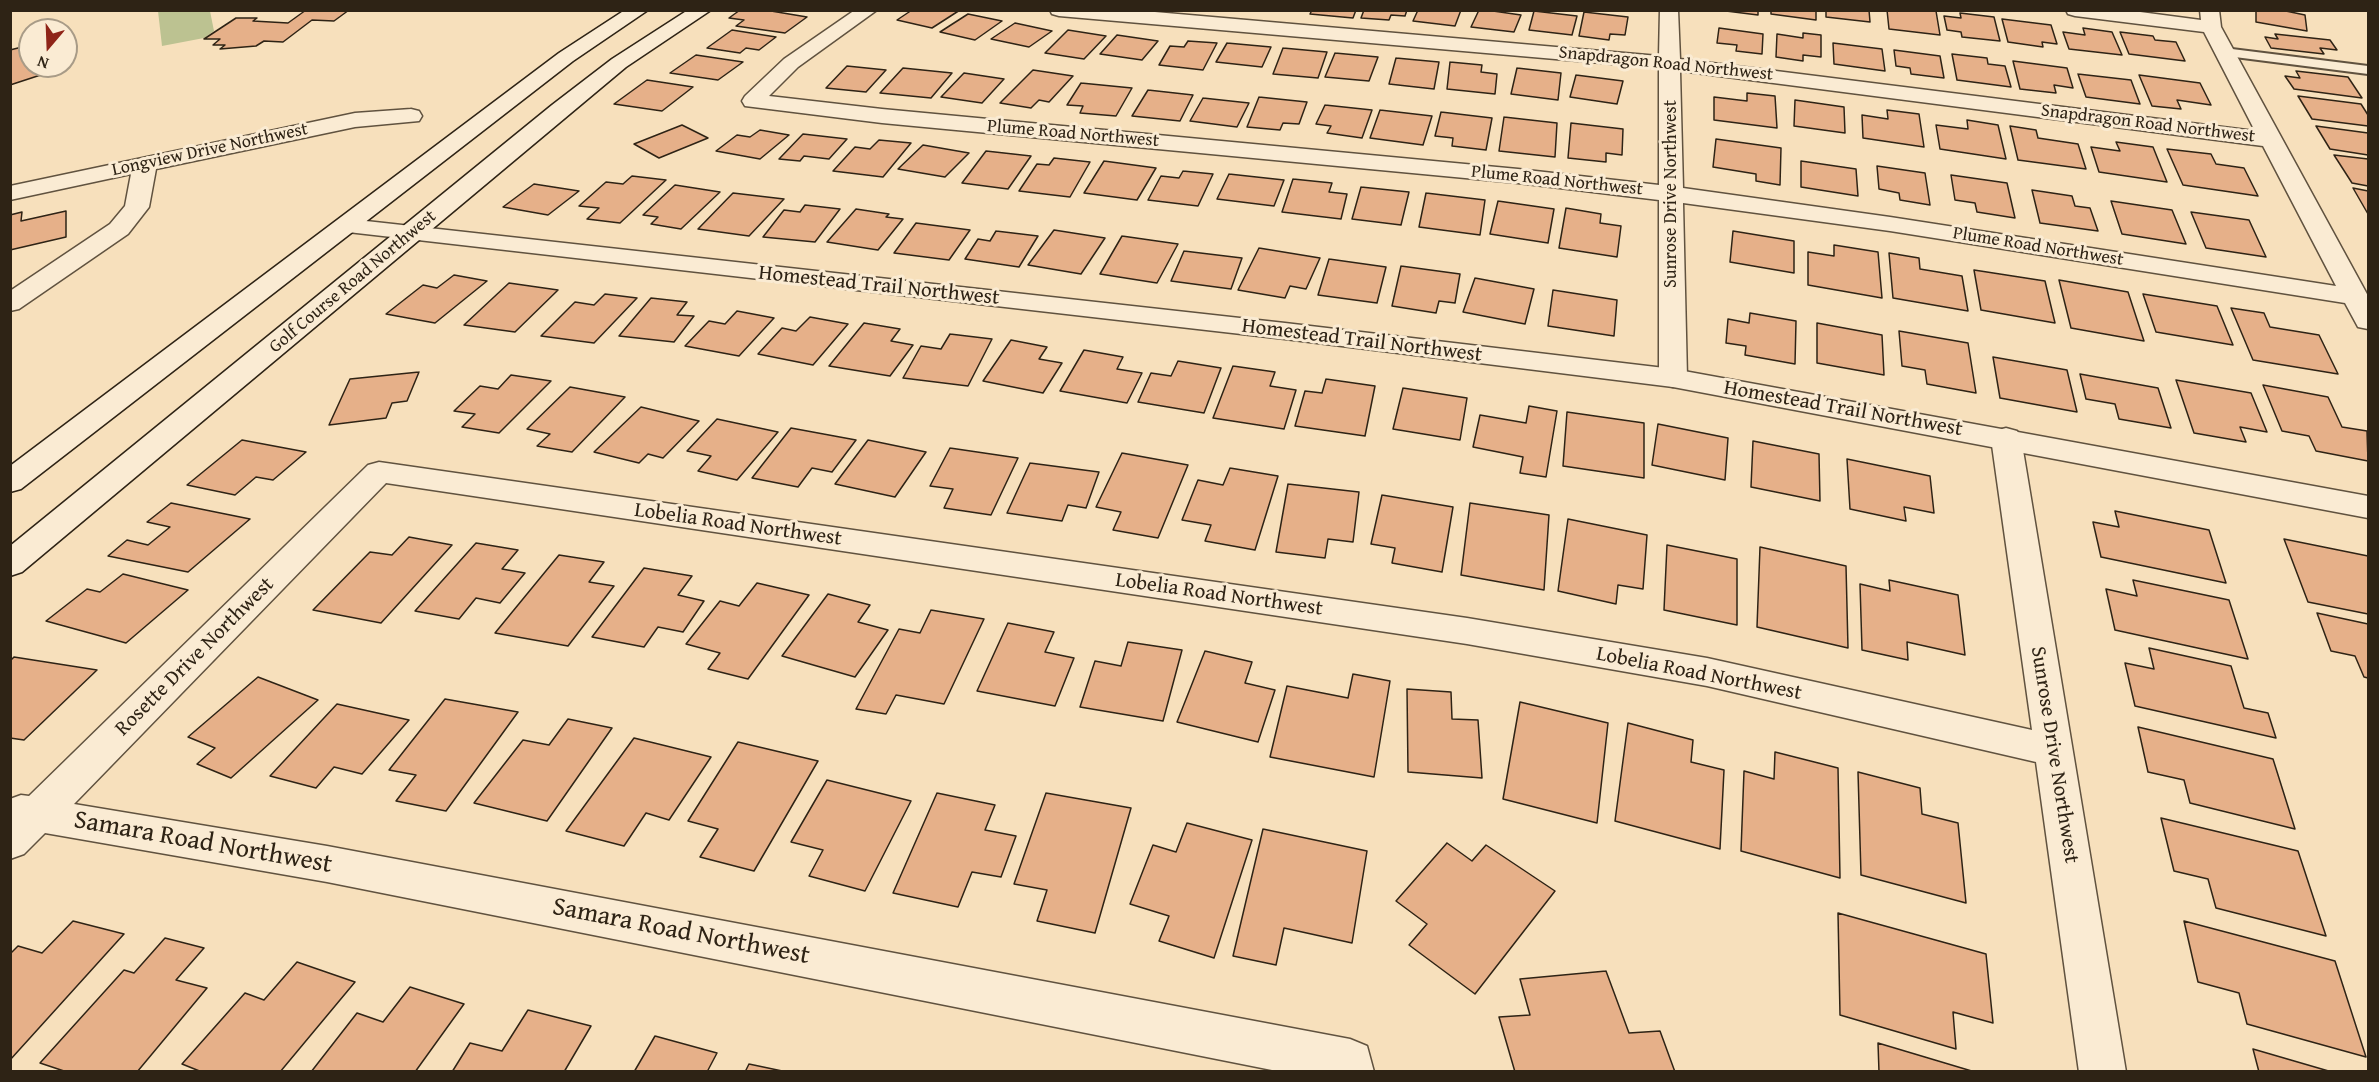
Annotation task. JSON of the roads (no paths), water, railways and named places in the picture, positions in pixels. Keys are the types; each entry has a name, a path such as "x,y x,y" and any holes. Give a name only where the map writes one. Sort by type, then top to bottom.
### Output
{"street":[{"path":"10,482 348,226 566,57 639,10"},
{"name":"Golf Course Road Northwest","path":"10,564 619,63 702,10"},
{"name":"Plume Road Northwest","path":"868,10 792,63 753,101 882,116 1518,176 1672,194 1890,224 2356,297"},
{"name":"Snapdragon Road Northwest","path":"1059,10 1670,63 2270,140"},
{"name":"Sunrose Drive Northwest","path":"1669,10 1673,378"},
{"path":"2075,10 2210,19 2224,52 2270,140 2368,321"},
{"name":"Longview Drive Northwest","path":"10,193 355,120 411,116"},
{"path":"10,303 119,229 137,207 145,164"},
{"name":"Homestead Trail Northwest","path":"348,226 1284,331 1673,378 2368,507"},
{"name":"Sunrose Drive Northwest","path":"2006,438 2103,1071"},
{"name":"Lobelia Road Northwest","path":"379,472 1467,631 1707,672 2053,750"},
{"name":"Rosette Drive Northwest","path":"20,822 379,472"},
{"name":"Samara Road Northwest","path":"20,822 327,864 1350,1067"}],"lane":[{"path":"2224,52 2368,70"}]}
